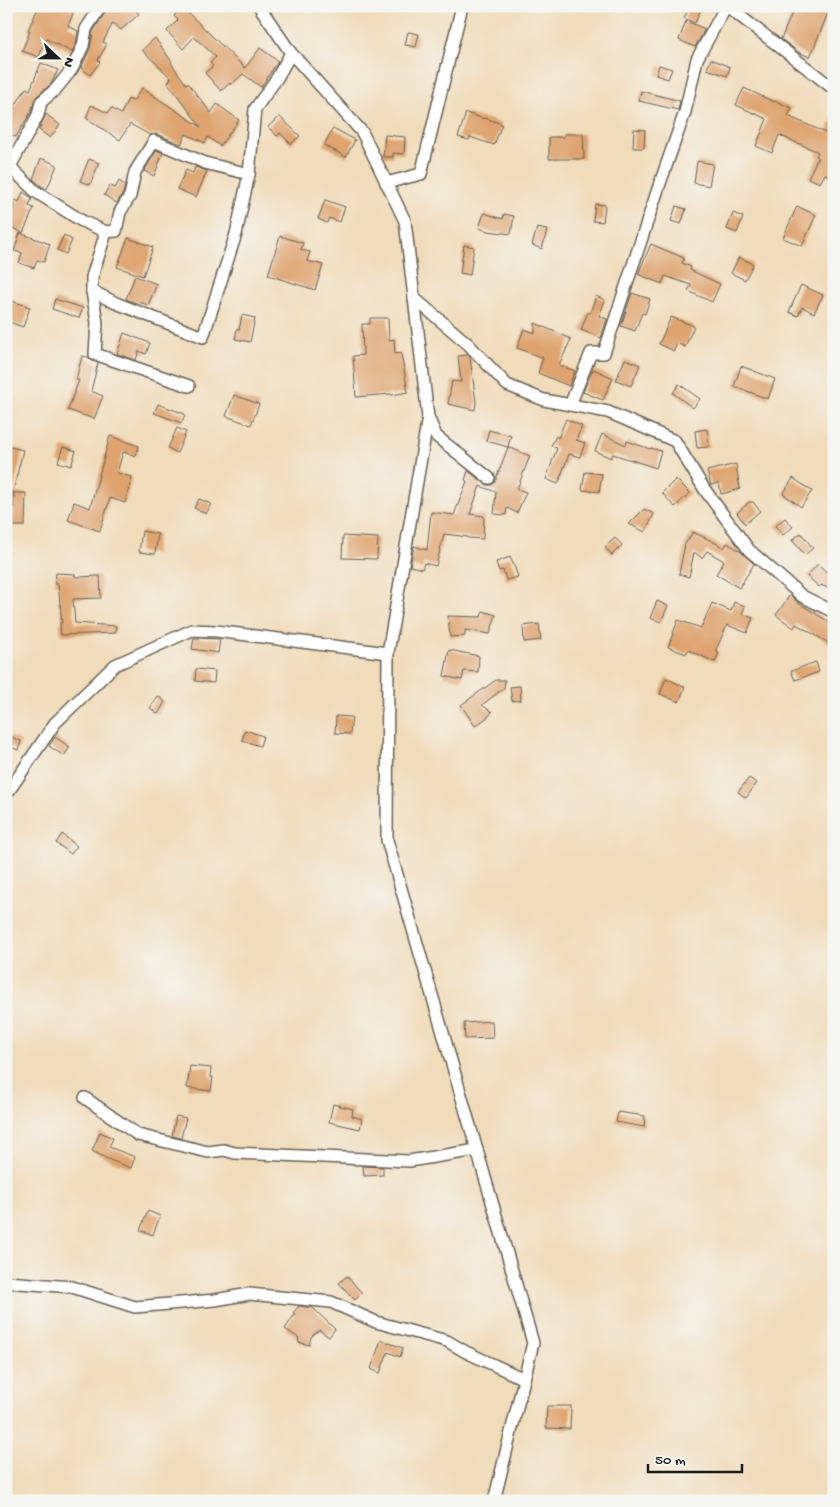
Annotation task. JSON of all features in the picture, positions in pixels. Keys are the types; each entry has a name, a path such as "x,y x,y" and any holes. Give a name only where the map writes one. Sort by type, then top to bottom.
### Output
{"street":[{"path":"101,6 86,29 83,46 72,69 56,90 41,102 38,116 8,170 36,192 82,221 106,232 116,231 120,212 130,196 135,172 154,141 205,163 249,174"},
{"path":"259,6 291,53 362,132 405,221 428,417 436,436 489,478"},
{"path":"386,183 420,174 462,6"},
{"path":"570,405 591,353 604,353 685,112 697,59 726,6 834,89"},
{"path":"92,291 116,303 203,337 236,234 249,174 255,110 277,78 291,53"},
{"path":"106,232 92,277 92,291 97,323 95,354 189,386"},
{"path":"414,298 468,344 506,385 544,400 608,412 675,441 705,490 749,550 802,596 834,612"},
{"path":"428,417 388,653 387,840 533,1343 494,1501"},
{"path":"6,795 55,723 115,665 192,630 216,631 388,653"},
{"path":"85,1098 138,1135 208,1152 224,1150 235,1153 409,1161 477,1150"},
{"path":"6,1282 72,1287 135,1306 215,1300 249,1294 331,1302 376,1322 447,1341 524,1379"}],"building":[{"path":"39,6 76,6 68,26 78,31 76,44 72,52 46,39 39,57 22,51 30,31 28,30"},
{"path":"109,6 133,6 139,14 121,30 113,23 103,42 107,44 98,60 100,62 90,75 81,68 90,49 93,32"},
{"path":"690,6 702,6 695,23 684,18"},
{"path":"795,6 831,6 810,57 800,53 781,39"},
{"path":"182,7 245,68 260,48 278,61 261,87 243,74 221,91 205,73 213,66 210,63 216,57 194,37 183,49 167,31 178,20 174,16"},
{"path":"686,21 705,29 695,47 679,40"},
{"path":"408,32 419,34 416,47 405,45"},
{"path":"155,38 186,84 188,83 211,113 217,104 239,120 220,146 208,137 205,143 186,134 181,144 157,134 150,135 130,124 120,140 86,118 91,105 108,113 111,108 121,114 128,99 133,101 142,88 201,127 168,83 171,78 142,50"},
{"path":"711,59 730,67 727,76 707,69"},
{"path":"41,63 58,70 51,84 36,97 31,112 16,137 6,133 6,106 13,109 26,88 30,90"},
{"path":"659,65 672,69 668,79 656,75"},
{"path":"744,88 792,108 788,116 826,133 834,116 834,179 825,174 820,183 808,178 818,157 816,156 818,152 779,135 772,153 756,146 767,119 736,105"},
{"path":"641,91 680,101 678,110 639,101"},
{"path":"466,113 502,124 494,145 470,137 469,140 458,137"},
{"path":"46,114 60,125 50,138 39,130"},
{"path":"279,116 300,136 291,144 280,133 277,136 268,127"},
{"path":"333,128 355,140 346,157 324,145"},
{"path":"634,129 645,130 644,148 633,148"},
{"path":"564,134 583,134 584,159 549,159 549,137 564,137"},
{"path":"385,135 405,137 404,154 393,153 393,157 383,157"},
{"path":"157,150 163,153 154,176 144,171"},
{"path":"41,158 57,165 47,189 33,179"},
{"path":"89,159 99,163 90,185 80,181"},
{"path":"697,161 713,164 709,186 694,183"},
{"path":"195,167 207,171 196,197 177,189 186,170 193,173"},
{"path":"119,181 125,185 117,203 104,195 110,185 115,188"},
{"path":"23,192 32,198 29,206 34,208 23,233 6,225 6,223 16,200 19,202"},
{"path":"325,200 345,207 340,222 329,218 327,223 318,219"},
{"path":"595,204 605,205 603,222 593,221"},
{"path":"676,206 686,209 681,224 671,221"},
{"path":"797,206 816,215 802,246 783,238"},
{"path":"484,213 503,219 504,214 514,216 511,234 479,228"},
{"path":"733,213 743,217 737,233 727,229"},
{"path":"537,228 547,230 542,249 532,245"},
{"path":"20,233 50,244 44,262 37,260 34,268 19,263 22,253 14,251"},
{"path":"64,235 72,240 66,254 57,250"},
{"path":"280,236 303,243 301,250 310,252 307,261 323,265 315,290 268,275"},
{"path":"128,238 153,247 143,276 117,267"},
{"path":"651,244 684,258 682,263 691,267 690,270 720,284 712,302 688,291 691,285 665,276 662,284 638,274"},
{"path":"464,245 474,247 470,275 460,273"},
{"path":"739,257 753,264 745,280 731,273"},
{"path":"135,276 157,284 148,305 139,302 138,304 126,299"},
{"path":"801,285 823,295 814,313 802,307 798,316 789,312"},
{"path":"632,293 650,299 645,314 642,313 635,331 621,326"},
{"path":"596,296 605,300 599,316 607,319 601,338 581,330"},
{"path":"6,299 30,307 23,327 6,321"},
{"path":"55,299 83,308 79,318 52,309"},
{"path":"242,315 255,318 250,342 235,339"},
{"path":"671,317 694,326 685,347 677,343 674,351 659,344"},
{"path":"370,318 388,318 389,340 394,339 395,354 401,353 408,392 356,397 353,356 363,355 362,324 370,324"},
{"path":"535,323 571,339 559,365 575,371 569,386 538,373 543,358 517,348 524,329 535,333"},
{"path":"124,333 150,343 146,354 139,351 136,360 117,354"},
{"path":"468,355 470,357 476,402 475,410 448,404 452,381 461,382 458,356"},
{"path":"82,356 98,363 91,391 103,396 94,419 68,410 79,380 76,380"},
{"path":"625,359 640,365 631,386 616,380"},
{"path":"741,366 775,379 768,399 734,386"},
{"path":"593,369 613,378 603,400 583,392"},
{"path":"679,384 700,399 693,408 673,393"},
{"path":"234,395 259,404 251,425 226,416"},
{"path":"158,404 185,414 182,423 154,413"},
{"path":"566,419 582,426 576,440 585,443 580,457 569,454 558,484 546,479 557,448 551,446 556,436 558,438"},
{"path":"177,428 186,432 177,453 168,448"},
{"path":"707,429 709,447 697,448 695,431"},
{"path":"489,430 511,436 508,447 486,441"},
{"path":"602,434 626,445 627,441 661,451 656,468 613,454 611,458 595,451"},
{"path":"110,436 139,446 136,456 123,452 117,473 132,477 125,503 110,498 100,531 68,520 74,502 90,508"},
{"path":"6,446 23,450 10,504 6,504"},
{"path":"63,447 76,451 71,466 58,462"},
{"path":"508,447 530,456 517,489 526,492 517,513 507,508 506,515 494,514 496,492 480,486 470,514 484,516 483,539 444,534 436,566 424,563 422,569 410,566 414,546 427,550 431,512 454,515 467,481 465,480 468,471 487,485 492,485 495,482"},
{"path":"736,464 740,489 721,494 719,483 711,485 707,471"},
{"path":"585,472 602,474 599,492 582,490"},
{"path":"793,478 812,491 801,507 783,494"},
{"path":"676,479 690,493 675,507 662,493"},
{"path":"14,493 26,493 25,526 13,526"},
{"path":"199,499 211,504 206,514 194,508"},
{"path":"749,502 753,502 760,511 745,524 737,513"},
{"path":"644,509 654,514 645,532 629,524"},
{"path":"785,518 793,527 783,535 775,526"},
{"path":"142,531 158,534 155,554 139,552"},
{"path":"693,532 724,548 727,543 740,551 754,564 739,588 716,574 724,561 707,551 702,558 694,552 689,577 679,574 685,544"},
{"path":"801,533 813,548 805,555 792,540"},
{"path":"343,536 378,538 377,559 342,558"},
{"path":"615,538 622,545 612,555 605,547"},
{"path":"510,557 518,577 506,580 503,570 499,571 496,562"},
{"path":"818,564 834,579 834,591 821,585 819,587 807,576"},
{"path":"56,573 75,574 75,577 100,576 101,598 73,599 75,623 116,626 115,633 61,635 60,623 62,623 58,584 55,584"},
{"path":"790,595 797,602 834,625 834,646 796,624 794,628 776,615"},
{"path":"657,601 668,606 661,622 650,618"},
{"path":"734,602 745,606 742,614 753,618 747,633 727,625 716,650 719,652 715,662 688,650 686,654 668,647 678,620 701,628 712,603 731,611"},
{"path":"483,611 496,615 490,634 465,630 465,636 450,637 448,616 481,617"},
{"path":"539,624 541,640 524,642 523,626"},
{"path":"194,638 220,639 218,653 192,649"},
{"path":"449,650 479,656 478,672 464,671 462,680 444,676"},
{"path":"816,662 819,672 795,680 791,671"},
{"path":"196,669 215,671 214,683 195,681"},
{"path":"666,678 685,687 679,702 660,694"},
{"path":"496,680 505,680 504,688 482,705 492,712 475,726 461,705"},
{"path":"520,686 521,700 512,701 510,687"},
{"path":"158,696 165,702 158,714 150,708"},
{"path":"336,716 352,717 350,734 335,733"},
{"path":"245,730 263,736 260,746 242,740"},
{"path":"6,735 21,741 18,750 6,745"},
{"path":"55,737 70,747 64,756 49,746"},
{"path":"749,778 757,783 746,798 738,792"},
{"path":"62,834 77,846 71,854 56,843"},
{"path":"492,1021 493,1038 465,1039 464,1023"},
{"path":"190,1066 211,1068 210,1077 213,1077 211,1091 187,1088"},
{"path":"333,1104 353,1109 352,1116 362,1119 360,1129 329,1122"},
{"path":"618,1112 645,1116 644,1127 616,1122"},
{"path":"176,1116 186,1118 181,1138 172,1136"},
{"path":"100,1132 113,1138 109,1147 135,1157 131,1168 92,1151"},
{"path":"363,1166 383,1167 383,1175 364,1176"},
{"path":"148,1211 160,1216 153,1235 140,1230"},
{"path":"347,1276 362,1293 355,1300 339,1283"},
{"path":"299,1306 313,1308 335,1329 329,1337 319,1330 311,1337 309,1345 298,1342 299,1338 285,1329"},
{"path":"381,1340 403,1348 400,1357 388,1352 380,1373 371,1369"},
{"path":"547,1406 571,1406 570,1429 546,1428"}]}
